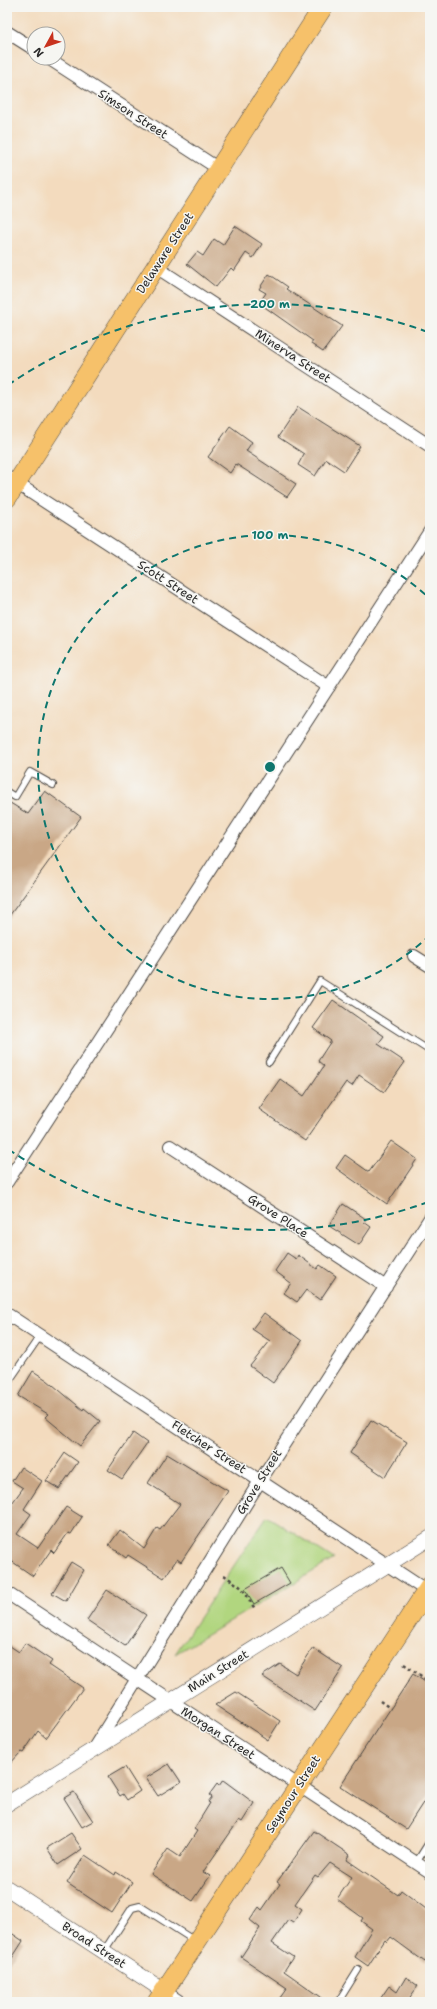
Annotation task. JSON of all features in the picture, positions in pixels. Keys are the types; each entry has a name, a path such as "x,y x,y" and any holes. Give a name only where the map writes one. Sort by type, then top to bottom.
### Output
{"main road":[{"name":"Delaware Street","path":"10,486 156,267 323,7"},
{"name":"Seymour Street","path":"160,1997 298,1785 429,1590"}],"street":[{"path":"7,32 26,44"},
{"name":"Simson Street","path":"60,66 219,169"},
{"name":"Minerva Street","path":"156,267 430,446"},
{"name":"Scott Street","path":"10,486 329,687"},
{"path":"7,1182 430,531"},
{"path":"414,956 430,966"},
{"name":"Grove Place","path":"170,1146 386,1287"},
{"name":"Grove Street","path":"93,1750 260,1481 430,1218"},
{"name":"Fletcher Street","path":"7,1314 386,1564 429,1590"},
{"name":"Main Street","path":"7,1804 386,1564 430,1538"},
{"name":"Morgan Street","path":"7,1594 430,1872"},
{"name":"Broad Street","path":"7,1888 104,1951 160,1997 180,2002"}],"lane":[{"path":"7,792 15,797 30,772 53,785"},
{"path":"269,1062 320,981 430,1051"},
{"path":"7,1384 40,1336"},
{"path":"416,1863 428,1844"},
{"path":"104,1951 132,1908 140,1906 196,1942"},
{"path":"338,2002 358,1970"}],"path":[{"path":"224,1575 242,1588 255,1609"},
{"path":"404,1664 430,1682"},
{"path":"380,1701 390,1708"}],"green space":[{"path":"267,1516 334,1559 175,1654"}],"building":[{"path":"235,226 262,244 253,258 246,253 234,271 231,268 216,287 187,264 197,252 203,256 214,239 223,245"},
{"path":"269,274 288,287 286,289 342,326 323,352 311,344 313,341 259,303 266,293 259,289"},
{"path":"298,407 360,446 344,471 326,459 315,476 298,465 304,454 278,437"},
{"path":"230,426 252,442 246,451 296,484 287,497 236,464 230,473 208,457"},
{"path":"45,791 81,817 7,919 7,801 28,814"},
{"path":"333,1000 384,1036 378,1044 405,1062 384,1092 359,1075 352,1086 346,1082 305,1141 259,1109 280,1079 304,1096 324,1066 318,1061 331,1041 313,1028"},
{"path":"391,1141 417,1159 387,1204 336,1168 345,1155 369,1172"},
{"path":"343,1204 366,1219 364,1222 371,1227 359,1245 329,1226"},
{"path":"287,1253 296,1259 298,1255 317,1269 320,1265 336,1276 320,1300 306,1290 297,1302 284,1293 291,1283 275,1271"},
{"path":"264,1313 302,1341 273,1383 250,1366 270,1341 252,1329"},
{"path":"33,1371 47,1380 83,1410 84,1408 100,1421 80,1446 45,1417 48,1414 18,1396"},
{"path":"371,1420 407,1442 385,1477 350,1453"},
{"path":"133,1433 147,1443 122,1479 108,1470"},
{"path":"65,1453 78,1462 59,1489 46,1481"},
{"path":"167,1454 228,1491 181,1562 177,1559 164,1578 128,1555 126,1558 109,1545 120,1530 144,1549 157,1528 160,1530 180,1504 148,1483"},
{"path":"21,1467 42,1481 24,1509 31,1514 17,1534 38,1548 66,1507 82,1517 71,1534 68,1533 54,1553 51,1550 33,1576 7,1558 7,1510 23,1488 12,1481"},
{"path":"71,1562 84,1570 66,1601 52,1593"},
{"path":"281,1568 290,1583 254,1604 245,1589"},
{"path":"107,1590 146,1615 125,1646 87,1620"},
{"path":"25,1643 52,1661 49,1665 83,1688 46,1738 38,1731 23,1753 21,1752 7,1767 7,1644 19,1652"},
{"path":"313,1648 343,1668 315,1711 262,1676 280,1664 296,1674"},
{"path":"413,1674 430,1685 430,1792 406,1829 340,1786"},
{"path":"236,1692 280,1721 268,1740 215,1705"},
{"path":"169,1764 181,1782 158,1796 146,1778"},
{"path":"125,1767 140,1791 127,1800 123,1794 120,1796 108,1777"},
{"path":"223,1780 254,1803 242,1822 239,1820 203,1872 210,1876 193,1901 151,1874 168,1849 180,1857 197,1831 194,1829 212,1797 209,1795 217,1784 219,1786"},
{"path":"74,1792 93,1821 82,1827 64,1798"},
{"path":"314,1831 350,1855 347,1860 398,1895 401,1890 430,1912 430,1955 425,1962 391,1937 387,1942 385,1940 368,1966 355,1957 372,1929 361,1921 363,1918 337,1899 352,1877 330,1863 318,1877 315,1875 295,1904 302,1909 293,1923 288,1920 272,1943 293,1957 284,1971 321,1997 318,2002 309,2002 302,1997 299,2002 277,2002 287,1988 241,1957 260,1928 250,1920 259,1907 262,1910 280,1884 277,1882"},
{"path":"71,1833 82,1849 58,1865 47,1848"},
{"path":"85,1855 115,1875 116,1872 132,1882 112,1913 67,1883"},
{"path":"7,1930 23,1941 7,1966"},
{"path":"406,1977 418,1986 408,2000 411,2002 378,2002 389,1986 397,1992"}]}
